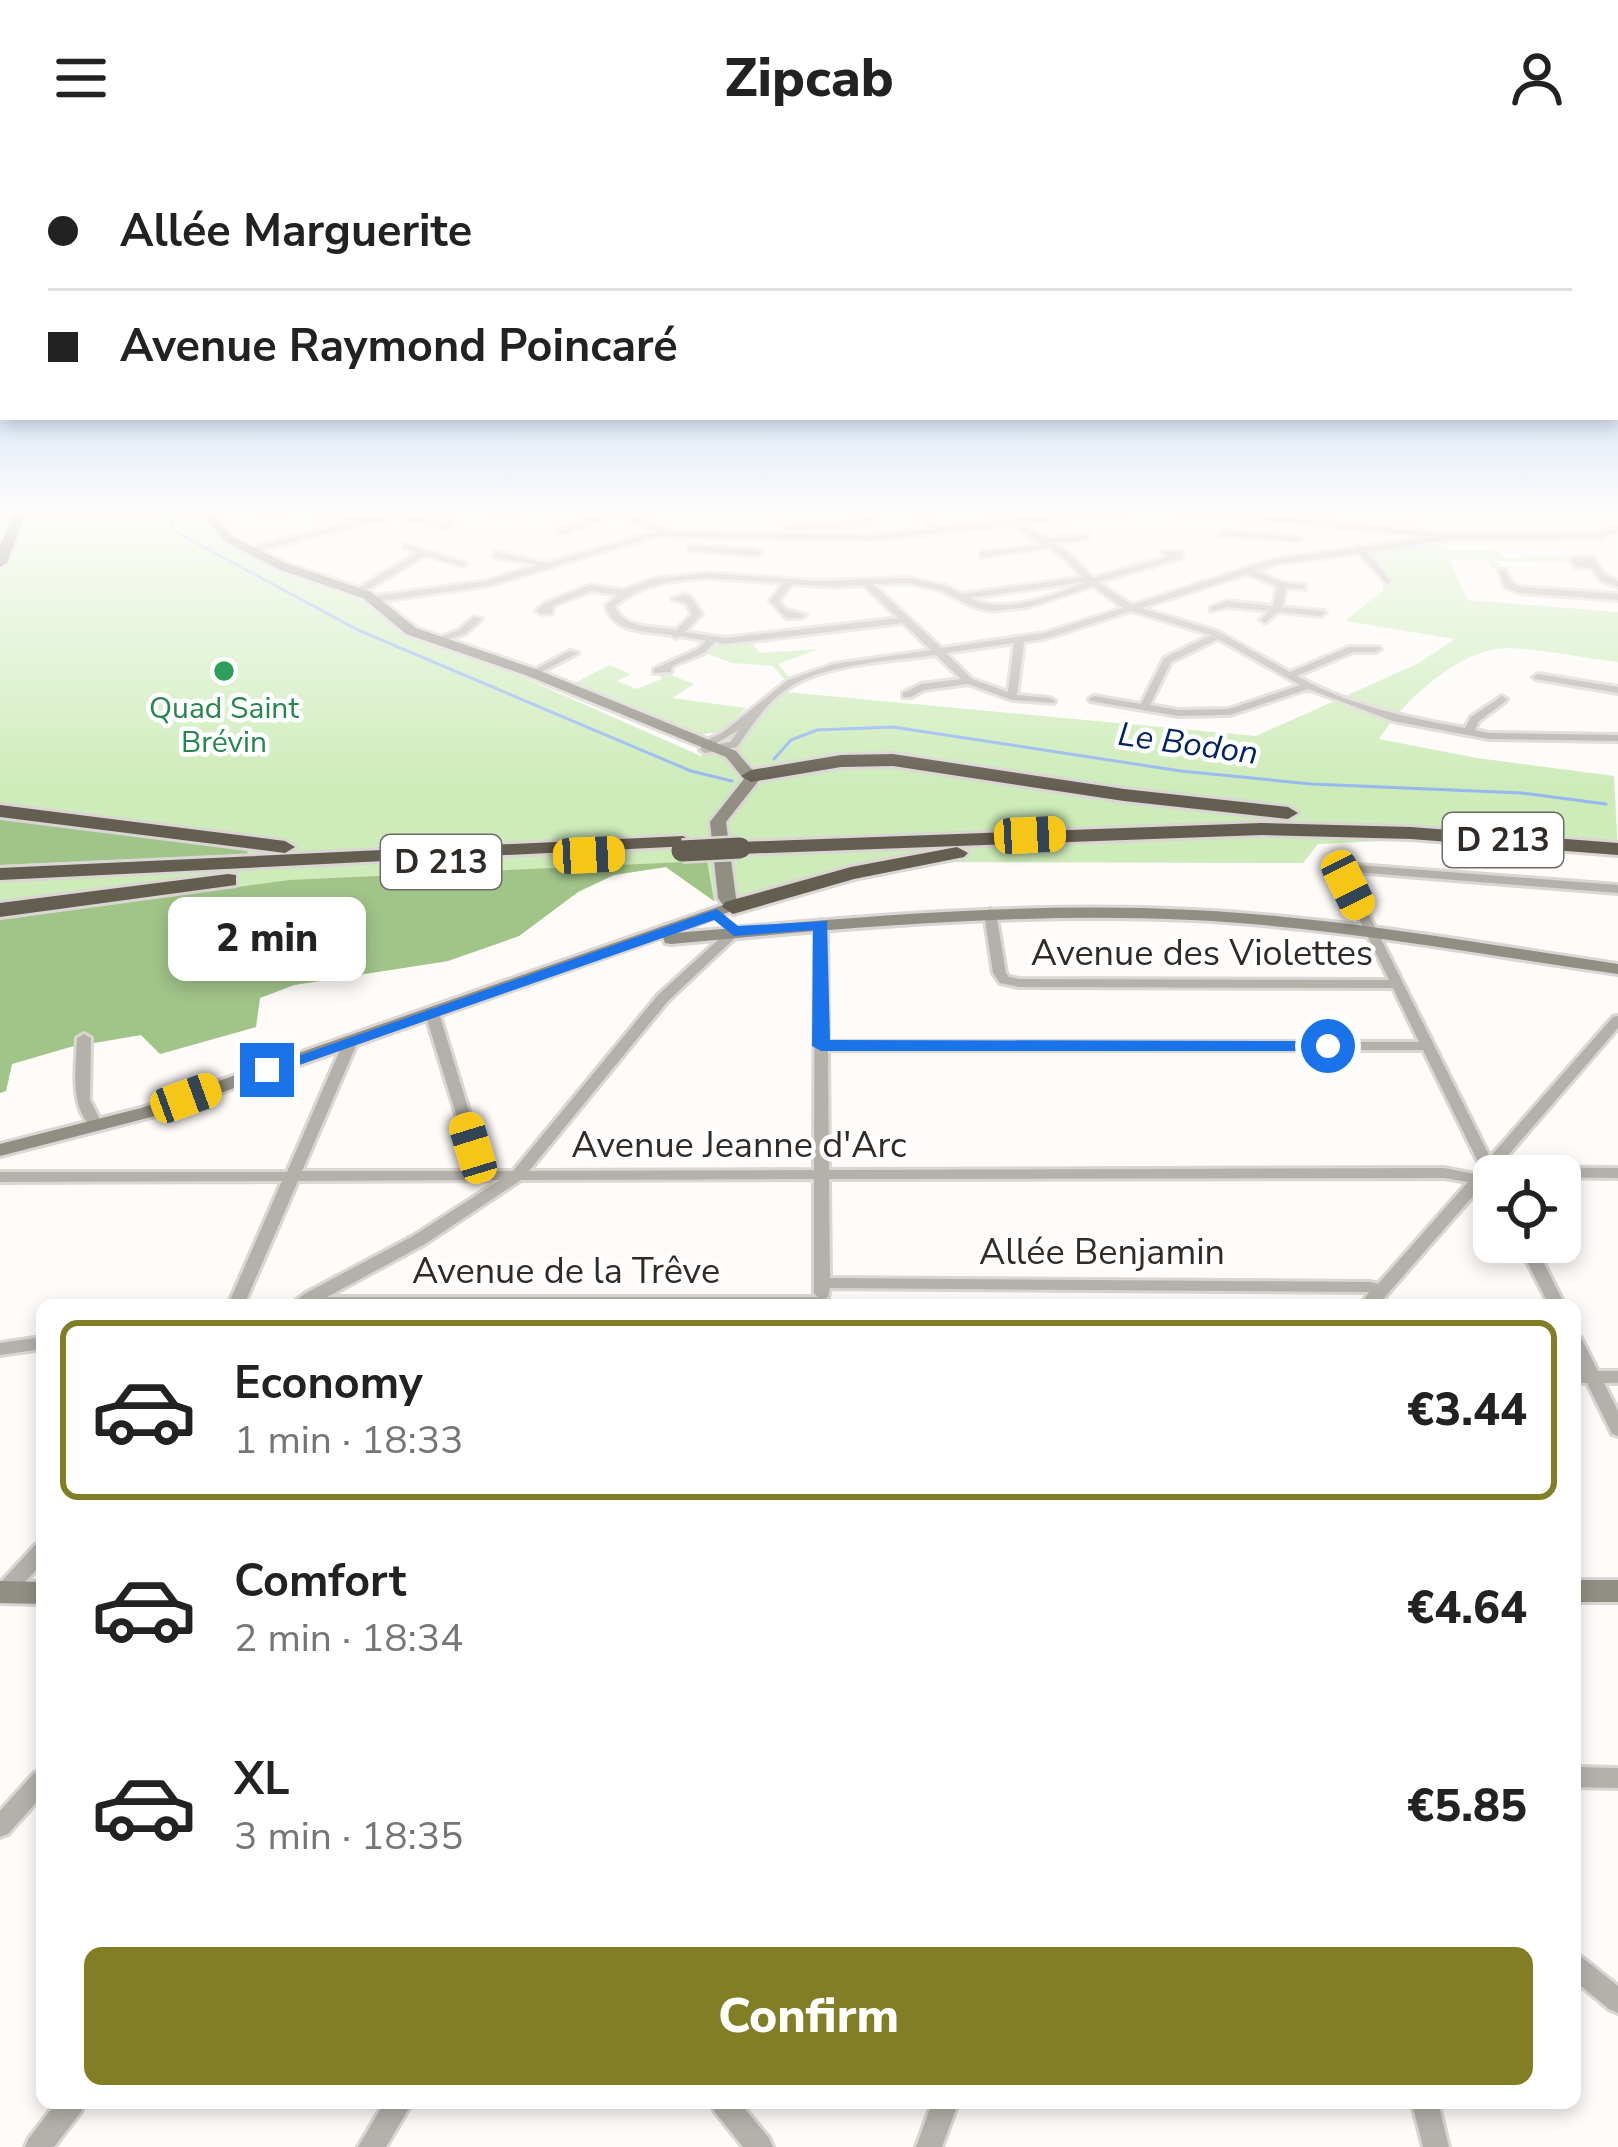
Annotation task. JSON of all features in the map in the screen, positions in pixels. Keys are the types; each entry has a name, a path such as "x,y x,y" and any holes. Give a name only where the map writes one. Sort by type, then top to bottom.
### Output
{"highway":[{"path":"728,757 893,760 1124,795 1358,822"},
{"path":"0,811 269,846 445,853"},
{"name":"D 213","path":"0,884 1120,822 1358,822 1618,840"},
{"path":"715,919 905,861 1140,830"},
{"name":"D 213","path":"740,844 1140,830 1340,830 1618,849"},
{"name":"D 213","path":"0,874 682,847"},
{"path":"0,910 338,867"}],"street":[{"path":"379,603 404,626 533,673 728,757"},
{"path":"548,605 553,603"},
{"path":"612,603 612,615 623,624 710,641 906,620"},
{"path":"676,635 697,614 690,603"},
{"path":"777,603 783,612"},
{"path":"888,603 969,681 1012,697 1050,701"},
{"path":"972,603 982,608 1027,603"},
{"path":"1120,603 1215,637 1308,686 1372,712 1468,733 1616,740"},
{"path":"0,1150 98,1127 634,942 715,919 727,898 718,822 732,731 791,682 834,667 1018,640 1155,603"},
{"path":"1265,620 1276,603"},
{"path":"1214,609 1227,604 1321,613"},
{"path":"436,640 462,632 477,619"},
{"path":"1144,708 1169,652 1215,637"},
{"path":"1012,697 1018,640"},
{"path":"667,664 700,651 710,641"},
{"path":"1290,675 1336,660 1352,649 1376,649"},
{"path":"533,673 573,653"},
{"path":"1538,677 1618,690"},
{"path":"907,694 921,687 969,681"},
{"path":"1094,699 1178,713 1230,712 1308,686"},
{"path":"1468,733 1475,719 1502,699"},
{"path":"728,757 764,702"},
{"path":"1477,1155 1348,885 1332,867 1618,889"},
{"path":"309,1299 419,1240 517,1176 663,998 734,932 990,913 1196,916 1618,968"},
{"name":"Avenue des Violettes","path":"990,913 1000,973 1005,980 1019,983 1397,984"},
{"path":"715,919 734,932"},
{"path":"821,924 822,1297"},
{"path":"432,1012 473,1148 474,1174"},
{"path":"1503,1155 1618,1020"},
{"path":"84,1038 83,1100 98,1127"},
{"path":"238,1299 351,1041"},
{"path":"821,1046 1428,1046"},
{"name":"Avenue Jeanne d'Arc","path":"1581,1173 1618,1173"},
{"name":"Avenue Jeanne d'Arc","path":"0,1177 1473,1174"},
{"path":"1375,1298 1473,1189"},
{"path":"1535,1263 1553,1299"},
{"name":"Allée Benjamin","path":"822,1297 1375,1298"},
{"name":"Avenue de la Trêve","path":"681,1299 822,1297"},
{"path":"0,1349 36,1344"},
{"path":"1584,1377 1618,1377"},
{"path":"1584,1377 1618,1429"},
{"path":"2,1592 36,1556"},
{"path":"1581,1591 1618,1591"},
{"path":"2,1592 36,1593"},
{"path":"1581,1778 1618,1778"},
{"path":"0,1827 36,1787"},
{"path":"1581,1971 1618,2001"},
{"path":"38,2147 67,2109"},
{"path":"371,2147 395,2109"},
{"path":"729,2109 760,2147"},
{"path":"929,2147 943,2109"},
{"path":"1426,2109 1436,2147"}],"green space":[{"path":"0,603 371,603 398,629 488,662 701,756 786,692 1256,736 1417,664 1455,639 1345,621 1367,603 1504,603 1618,612 1618,662 1523,649 1479,653 1430,683 1379,739 1614,776 1618,854 1444,838 1318,844 1303,863 879,862 714,901 665,867 613,875 578,892 519,936 448,961 294,985 260,998 256,1027 160,1054 141,1035 70,1047 12,1064 6,1091 0,1093"},
{"path":"751,642 760,653 819,649 778,664 789,677 784,679 773,666 732,663 705,653 719,644"},
{"path":"609,665 631,674 617,681 637,689 666,673 694,684 672,698 746,708 723,731 699,735 575,683"},
{"path":"0,816 246,848 248,854 0,865"},
{"path":"707,861 714,901 666,867 614,875 578,892 519,936 448,961 294,985 260,998 256,1027 160,1054 141,1035 70,1047 12,1064 6,1091 0,1093 0,920 289,880"}],"waterway":[{"path":"308,603 358,630 691,771 732,781"},
{"name":"Le Bodon","path":"774,759 791,740 817,730 893,727 1181,771 1311,784 1522,793 1606,804"}],"place":[{"name":"Quad Saint Brévin","path":"224,671"}],"route":[{"path":"267,1070 717,914 734,932 821,924 821,1046 1328,1046"}]}
